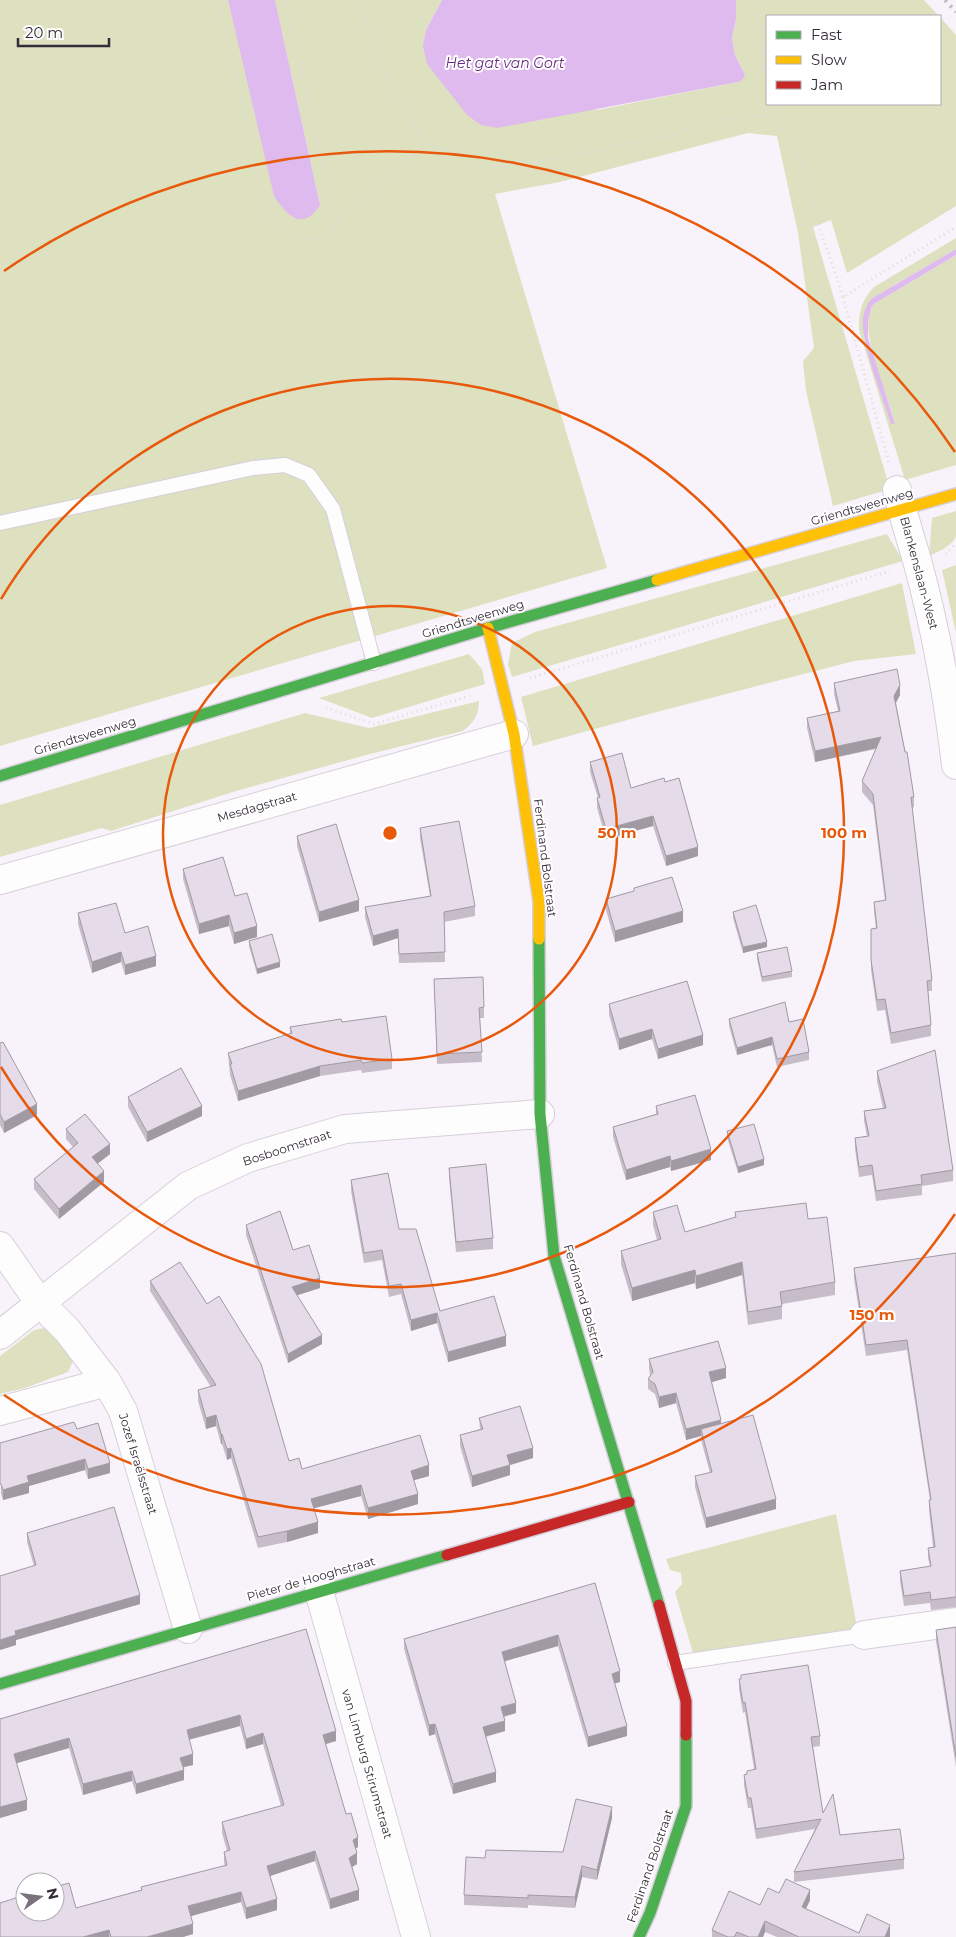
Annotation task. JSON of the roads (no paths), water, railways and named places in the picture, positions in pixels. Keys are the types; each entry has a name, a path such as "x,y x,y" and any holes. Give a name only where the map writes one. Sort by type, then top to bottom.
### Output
{"street":[{"name":"Griendtsveenweg","path":"0,776 374,663 900,500 956,494"},
{"name":"Blankenslaan-West","path":"900,500 918,563 948,697 956,765"},
{"name":"Ferdinand Bolstraat","path":"488,628 514,734 539,902 540,1114 554,1256 629,1502 686,1701 686,1806 650,1913 639,1937"},
{"name":"Mesdagstraat","path":"0,880 514,734"},
{"name":"Bosboomstraat","path":"0,1335 188,1186 248,1158 345,1129 540,1114"},
{"name":"Jozef Israëlsstraat","path":"0,1246 31,1309 67,1330 107,1382 123,1411 188,1629"},
{"path":"0,1410 107,1382"},
{"name":"Pieter de Hooghstraat","path":"0,1684 629,1502"},
{"name":"van Limburg Stirumstraat","path":"319,1592 416,1937"},
{"path":"864,1635 956,1622"}],"lane":[{"path":"0,523 253,468 285,466 309,476 333,509 374,663"},
{"path":"675,1663 864,1635"}],"water":[{"path":"228,0 275,0 320,205 307,218 301,219 290,215 274,196"},
{"name":"Het gat van Gort","path":"442,0 736,0 736,19 732,38 735,55 745,75 738,82 497,128 481,125 467,115 427,64 423,46 426,30"},
{"path":"956,249 956,255 874,304 871,308 868,322 868,338 895,424 891,424 868,355 863,328 865,310 871,299"}],"railway":[{"path":"945,0 956,12"}]}
